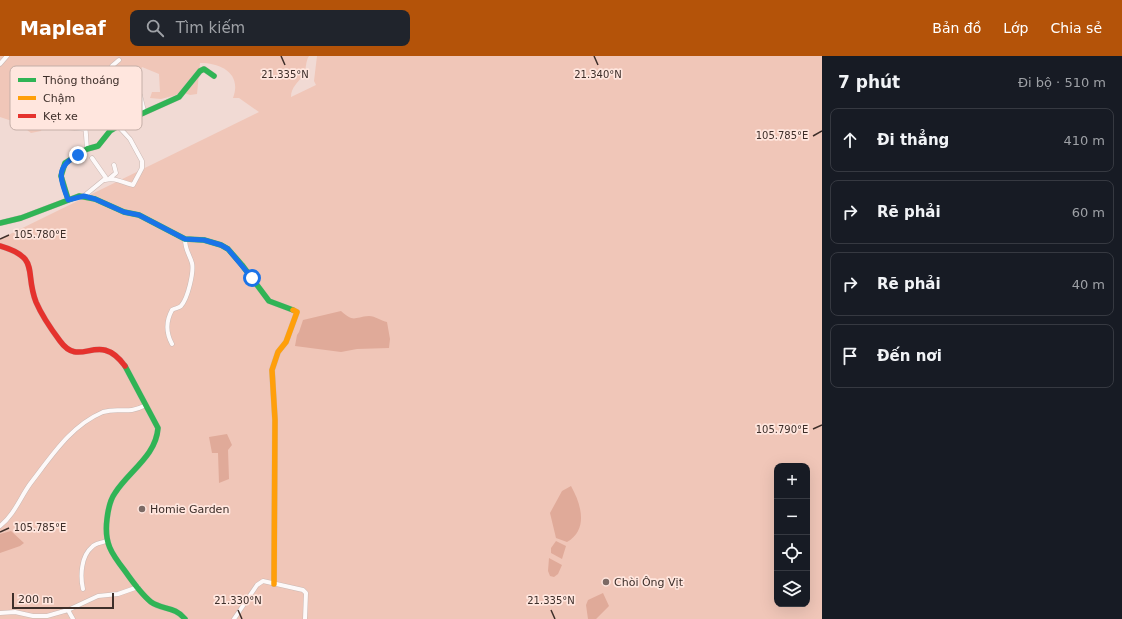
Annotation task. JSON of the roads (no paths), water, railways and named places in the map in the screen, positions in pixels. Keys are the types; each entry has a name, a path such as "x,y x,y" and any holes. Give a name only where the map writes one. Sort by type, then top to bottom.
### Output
{"street":[{"path":"0,64 7,56"},
{"path":"112,66 119,60"},
{"path":"142,103 144,111 179,97 184,94 199,71 204,70 214,76"},
{"path":"86,130 87,149"},
{"path":"68,200 61,176 63,166 87,149 98,146 112,130"},
{"path":"110,178 133,185 143,165 139,152 122,130"},
{"path":"92,158 105,176 105,180"},
{"path":"0,223 21,218 68,200 84,196 93,187 116,173 114,165"},
{"path":"84,196 106,203 124,212 139,215 185,239 204,240 228,249 269,302 297,312 286,342 278,352 272,370 275,413 274,584"},
{"path":"172,344 167,332 168,320 172,310 182,304 187,293 193,270 191,260 185,248 185,239"},
{"path":"0,246 19,254 30,265 35,300 66,349 77,353 105,349 115,354 124,365 158,428 159,435 150,452 114,493 109,511 106,541 114,556 151,602 178,610 184,619"},
{"path":"0,526 9,517 30,484 39,474 63,440 97,415 110,410 133,411 146,405"},
{"path":"83,589 81,578 87,553 95,545 106,541"},
{"path":"234,619 260,582 306,592 305,619"},
{"path":"0,613 15,612 33,616 47,616 68,610 98,596 118,594 138,587"},
{"path":"68,610 73,619"}],"place":[{"name":"Homie Garden","path":"142,509"},
{"name":"Chòi Ông Vịt","path":"606,582"}]}
